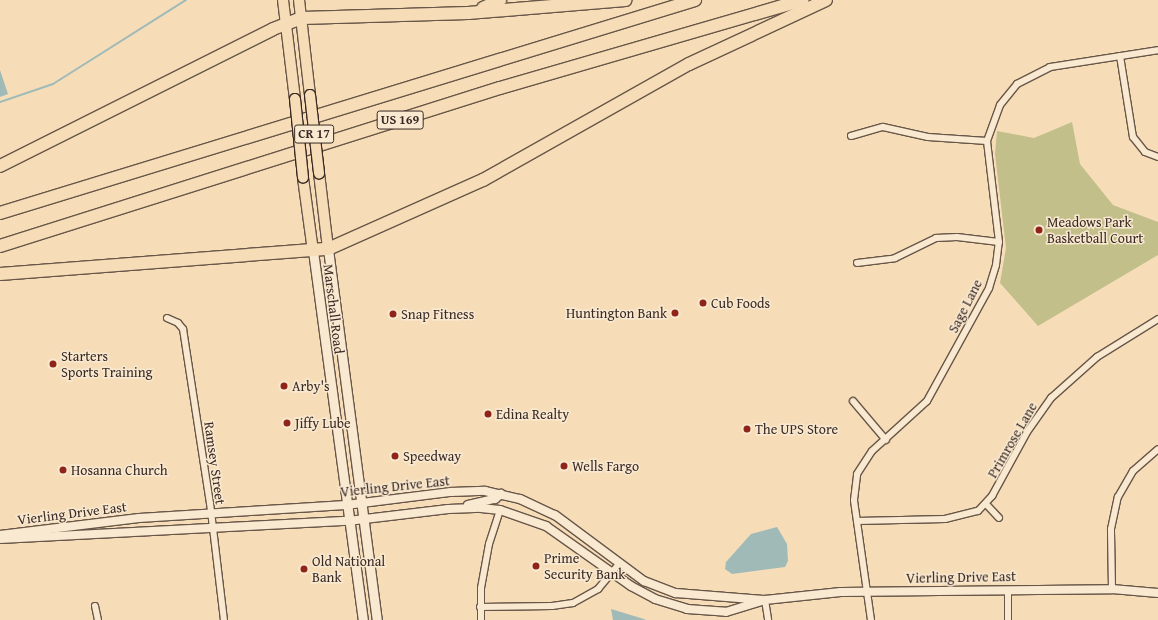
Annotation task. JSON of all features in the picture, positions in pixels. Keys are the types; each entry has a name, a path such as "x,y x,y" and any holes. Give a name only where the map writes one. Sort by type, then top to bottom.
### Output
{"highway":[{"name":"Marschall Road","path":"283,0 303,178 313,251"},
{"name":"Marschall Road","path":"299,0 328,248"},
{"path":"468,12 500,0"},
{"path":"0,166 286,24 302,18 468,12 625,0"},
{"name":"US 169","path":"0,213 694,0"},
{"name":"US 169","path":"0,246 500,88 802,0"},
{"path":"0,274 313,251 328,248 483,180 689,64 826,0"}],"main road":[{"name":"Marschall Road","path":"328,248 377,620"},
{"name":"Marschall Road","path":"313,251 348,521 363,620"}],"street":[{"name":"Sage Lane","path":"871,620 854,500 857,474 872,451 917,412 934,388 989,288 996,265 999,242 987,141 1000,105 1017,84 1028,76 1064,64 1158,50"},
{"path":"1120,56 1133,137 1145,152 1158,157"},
{"path":"851,136 883,127 928,137 987,141"},
{"path":"857,263 895,258 936,238 957,236 999,242"},
{"name":"Ramsey Street","path":"167,318 178,322 183,329 211,513 224,620"},
{"name":"Primrose Lane","path":"857,520 957,518 970,515 986,504 1027,432 1051,398 1097,357 1158,319"},
{"path":"853,401 886,440"},
{"path":"1112,589 1111,529 1118,497 1133,471 1158,448"},
{"name":"Vierling Drive East","path":"0,535 140,518 346,505 451,492 485,491 501,494 539,506 555,515 644,581 676,593 765,600"},
{"path":"460,508 495,499 501,494"},
{"path":"986,504 999,518"},
{"name":"Vierling Drive East","path":"0,539 27,539 212,527 364,520 460,508 500,510 546,526 613,573 655,599 687,609 726,612 765,600 835,592 1112,589 1158,593"},
{"path":"481,620 481,588 490,544 500,510"},
{"path":"480,607 552,606 573,603 598,589 620,563"},
{"path":"1008,590 1008,620"},
{"path":"765,600 768,620"},
{"path":"95,606 98,620"}],"shaded area":[{"path":"1072,122 1080,164 1113,205 1158,222 1158,255 1038,326 1000,283 1006,248 995,154 997,131 1034,138"}],"water":[{"path":"0,70 8,94 0,97"},
{"path":"777,527 787,544 788,561 785,567 732,574 725,569 726,562 751,534"},
{"path":"611,609 644,619 646,620 613,620"}],"waterway":[{"path":"0,102 53,84 186,0"}],"place":[{"name":"Meadows Park Basketball Court","path":"1039,230"},
{"name":"Cub Foods","path":"703,303"},
{"name":"Huntington Bank","path":"675,313"},
{"name":"Snap Fitness","path":"393,314"},
{"name":"Starters Sports Training","path":"53,364"},
{"name":"Arby's","path":"284,386"},
{"name":"Edina Realty","path":"488,414"},
{"name":"Jiffy Lube","path":"287,423"},
{"name":"The UPS Store","path":"747,429"},
{"name":"Speedway","path":"395,456"},
{"name":"Wells Fargo","path":"564,466"},
{"name":"Hosanna Church","path":"63,470"},
{"name":"Prime Security Bank","path":"536,566"},
{"name":"Old National Bank","path":"304,569"}]}
